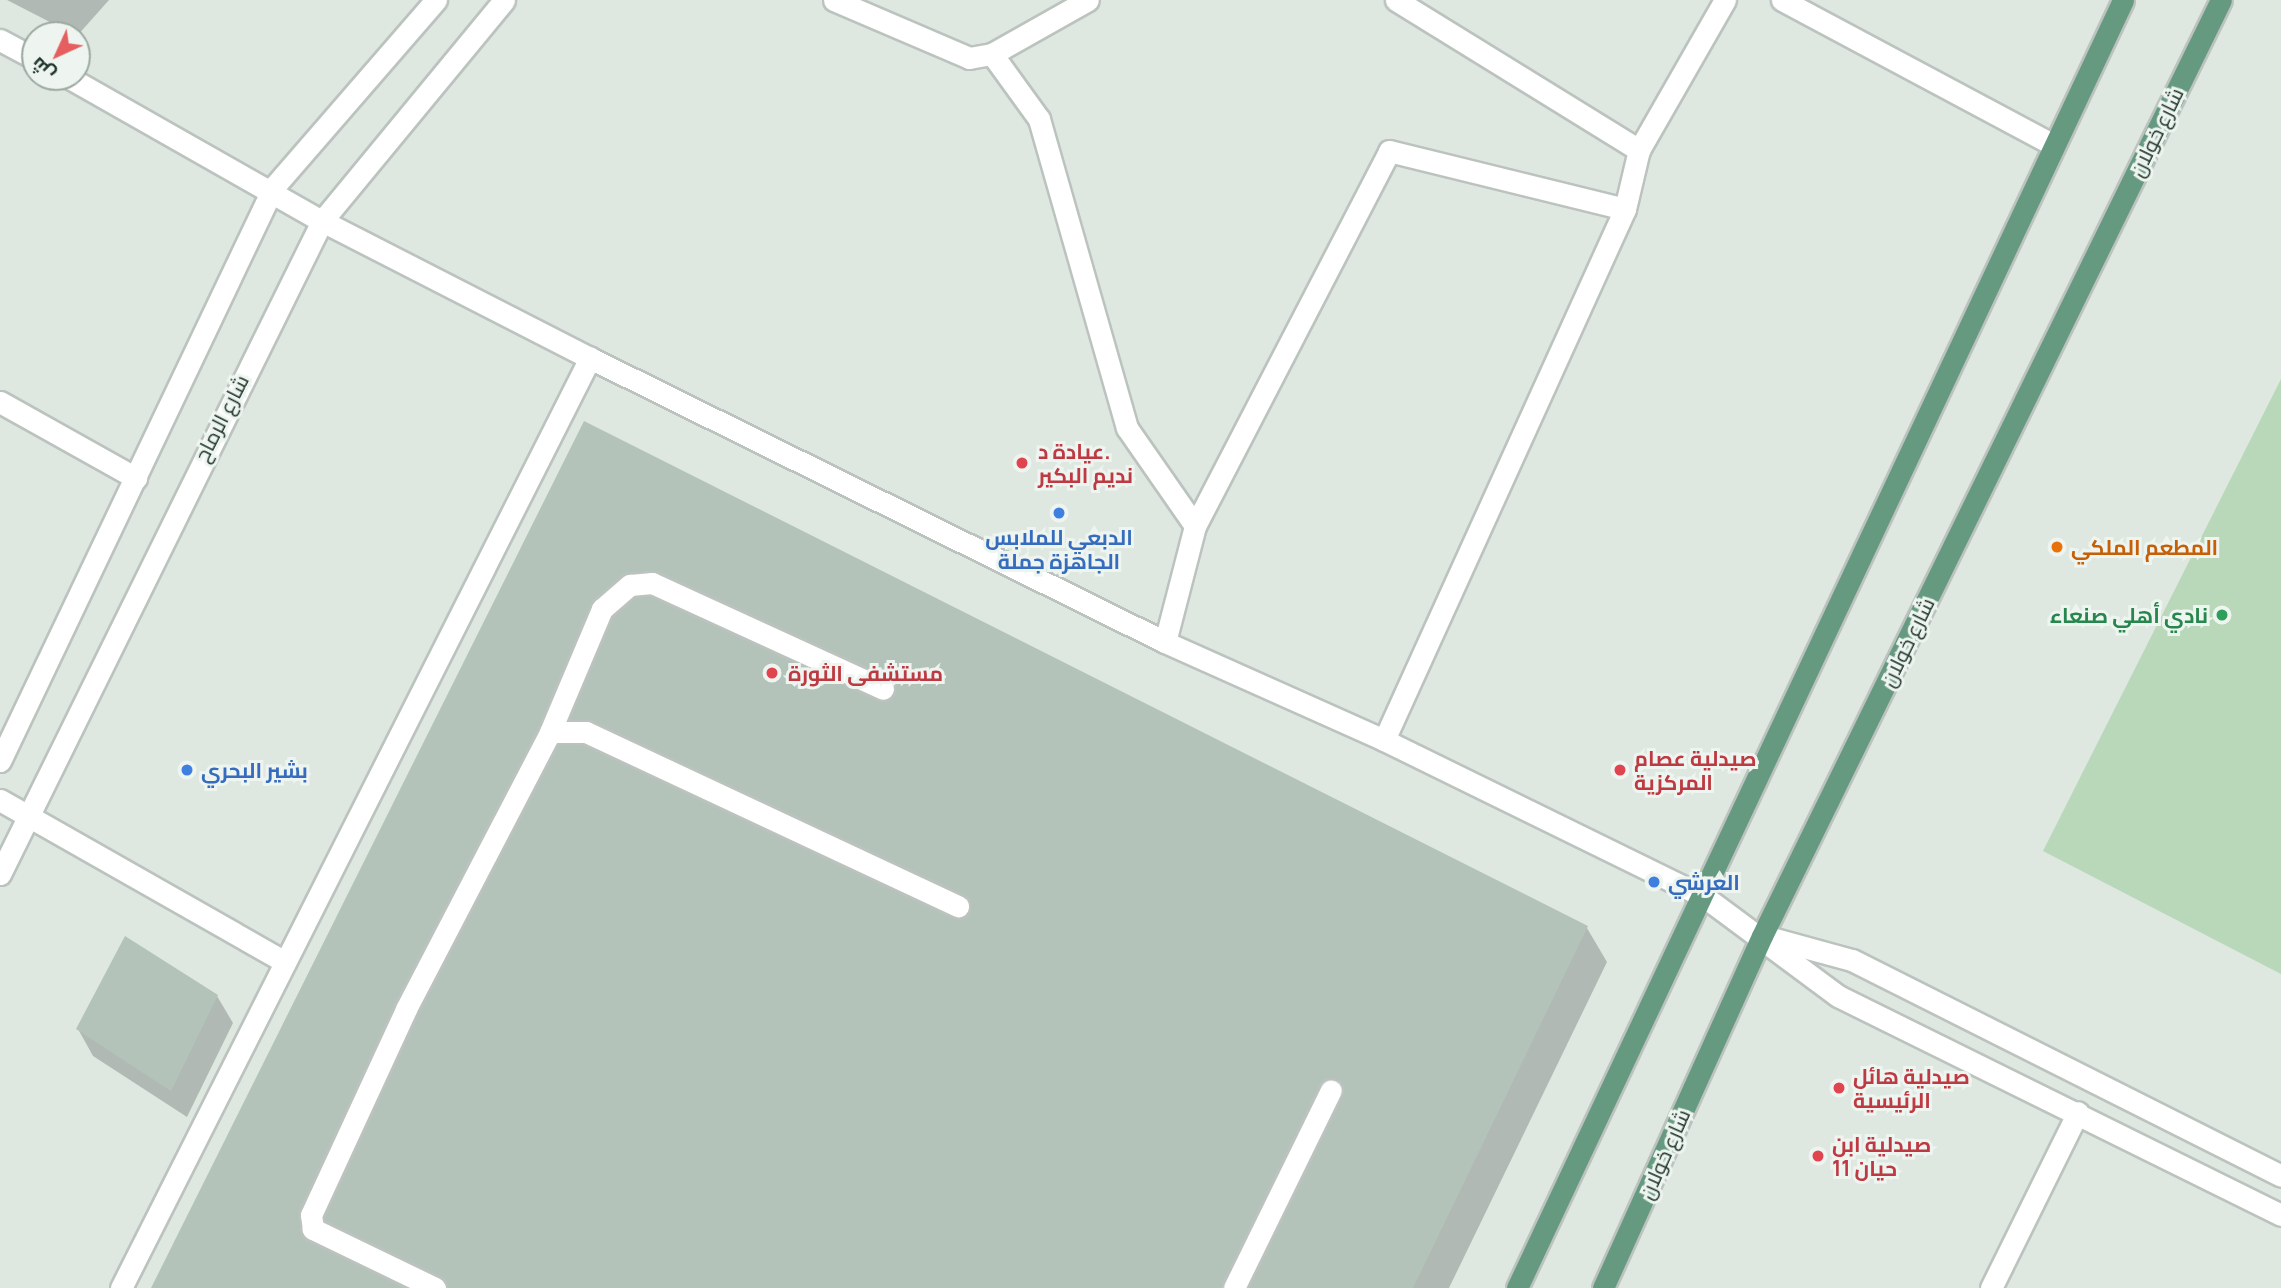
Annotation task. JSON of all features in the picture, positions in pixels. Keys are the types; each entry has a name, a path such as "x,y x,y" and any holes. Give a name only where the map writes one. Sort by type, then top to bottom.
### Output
{"main road":[{"path":"1517,1288 1706,898 2053,145 2123,0"},
{"name":"شارع خولان","path":"1603,1288 1762,936 2221,0"}],"street":[{"path":"0,761 273,188 436,0"},
{"name":"شارع الرماح","path":"0,874 33,817 181,498 322,221 504,0"},
{"path":"834,0 969,58 992,54 1088,0"},
{"path":"1396,0 1639,150"},
{"path":"1384,740 1625,209 1639,150 1725,0"},
{"path":"1782,0 2053,145"},
{"path":"0,40 21,51"},
{"path":"992,54 1039,119 1127,428 1195,526"},
{"path":"91,89 273,188 322,221 590,358 1165,642 1384,740 1706,898 1762,936 1838,996 2078,1112 2281,1215"},
{"path":"1165,642 1195,526 1389,151 1625,209"},
{"path":"121,1288 590,358"},
{"path":"0,402 136,478"},
{"path":"435,1288 313,1229 311,1215 405,1009 550,732 602,609 613,596 641,584 652,583 883,689"},
{"path":"550,732 586,732 958,906"},
{"path":"0,800 285,962"},
{"path":"1762,936 1853,960 2281,1176"},
{"path":"1234,1288 1331,1090"},
{"path":"1991,1288 2078,1112"}],"green space":[{"name":"نادي أهلي صنعاء","path":"2281,379 2281,974 2043,851"}],"building":[{"name":"مستشفى الثورة","path":"584,421 1588,926 1413,1288 151,1288"},
{"path":"125,936 218,995 171,1091 76,1029"}],"place":[{"name":"عيادة د. نديم البكير","path":"1022,463"},
{"name":"الدبعي للملابس الجاهزة جملة","path":"1059,513"},
{"name":"المطعم الملكي","path":"2057,547"},
{"name":"نادي أهلي صنعاء","path":"2222,615"},
{"name":"مستشفى الثورة","path":"772,673"},
{"name":"بشير البحري","path":"187,770"},
{"name":"صيدلية عصام المركزية","path":"1620,770"},
{"name":"العرشي","path":"1654,882"},
{"name":"صيدلية هائل الرئيسية","path":"1839,1088"},
{"name":"صيدلية ابن حيان 11","path":"1818,1156"}]}
